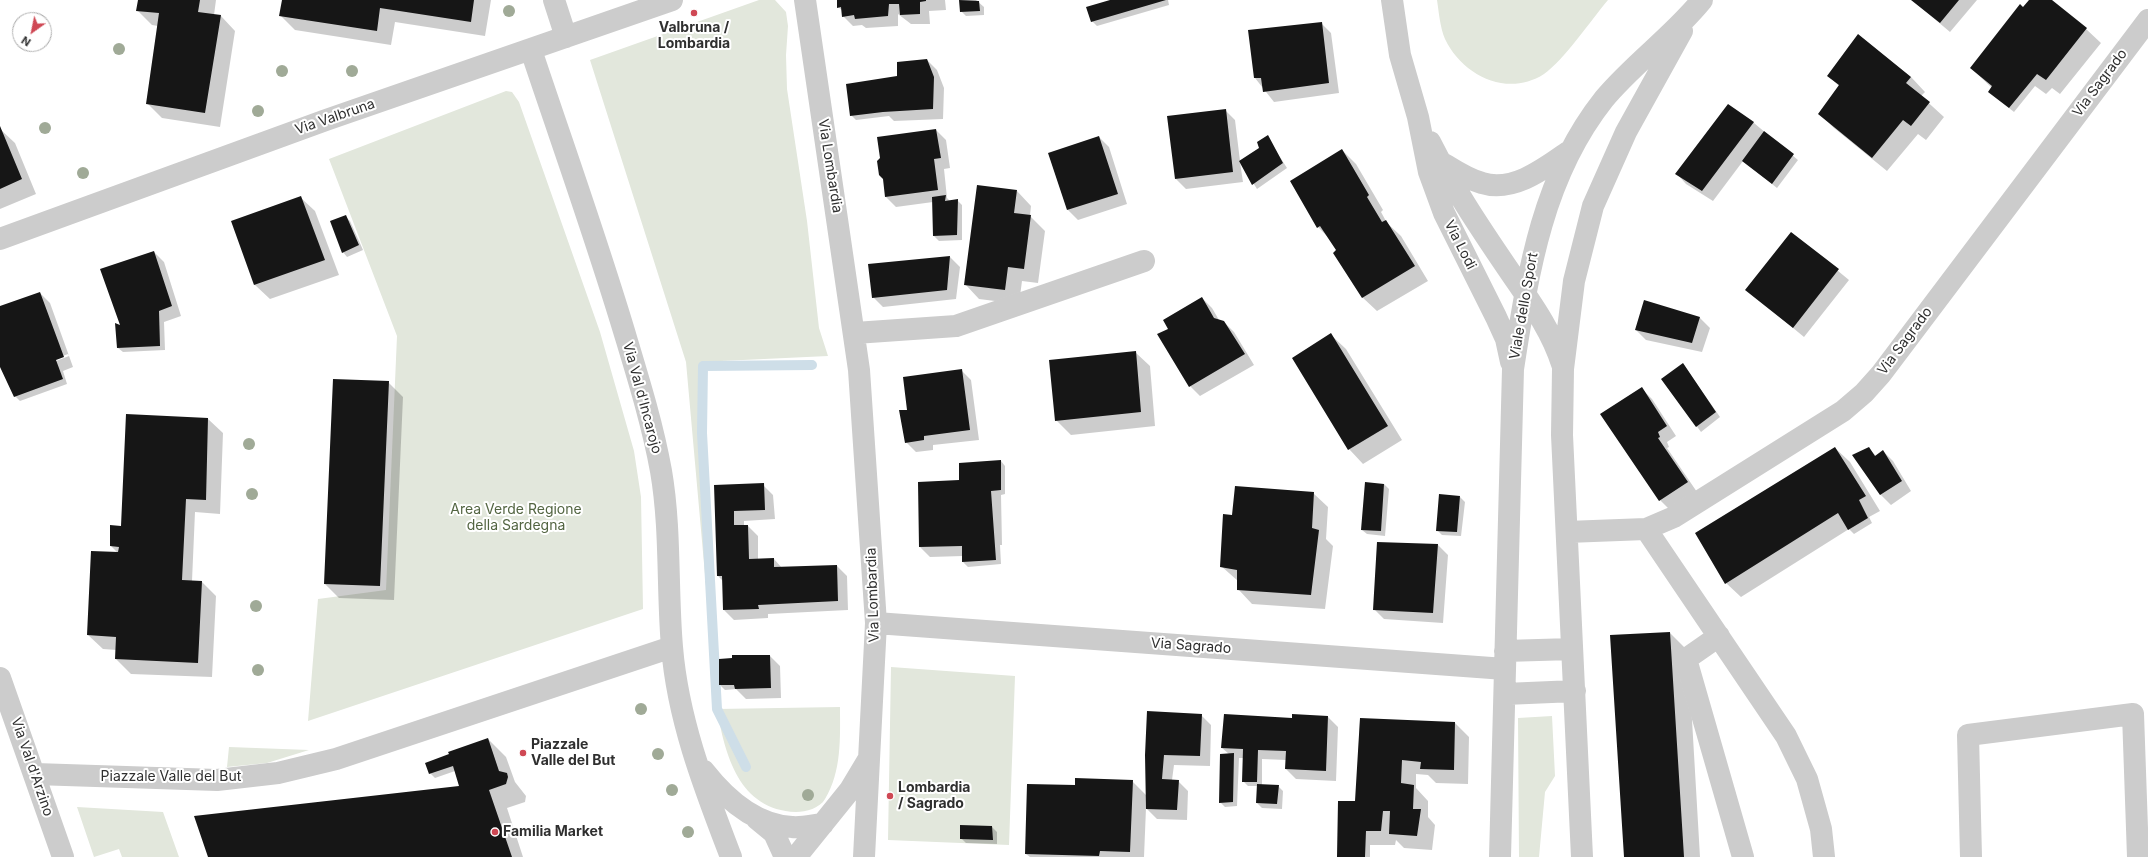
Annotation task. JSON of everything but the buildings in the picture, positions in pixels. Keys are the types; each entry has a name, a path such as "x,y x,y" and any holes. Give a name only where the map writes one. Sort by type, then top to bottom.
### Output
{"street":[{"path":"554,0 566,37"},
{"name":"Via Valbruna","path":"0,239 326,120 672,0"},
{"name":"Via Lombardia","path":"805,0 855,333 859,370 876,623 864,857"},
{"name":"Via Lodi","path":"1392,0 1400,55 1418,117 1429,172 1441,207 1506,339 1513,369"},
{"name":"Viale dello Sport","path":"1500,857 1513,369 1525,293 1538,231 1551,192 1569,151 1604,100 1644,57 1697,7"},
{"name":"Viale dello Sport","path":"1582,857 1562,435 1564,369 1574,281 1593,206 1626,132 1697,7"},
{"name":"Via Sagrado","path":"1567,532 1646,529 1674,517 1842,411 1864,393 1885,368 2148,20"},
{"name":"Via Val d'Incarojo","path":"531,50 614,296 642,390 661,472 667,545 672,647 684,722 695,759 731,857"},
{"name":"Via Lodi","path":"1418,117 1440,162 1460,196 1525,293 1550,334 1564,369"},
{"path":"1440,162 1468,178 1483,184 1501,184 1522,180 1541,171 1569,151"},
{"path":"855,333 956,326 1144,261"},
{"path":"1646,529 1786,736 1807,779 1821,829 1824,857"},
{"name":"Via Sagrado","path":"876,623 1505,660"},
{"path":"1719,636 1686,659 1744,857"},
{"name":"Piazzale Valle del But","path":"35,774 217,780 278,773 336,759 672,647"},
{"path":"1505,660 1572,649"},
{"name":"Via Val d'Arzino","path":"0,678 63,857"},
{"path":"1505,694 1574,680"},
{"path":"1971,857 1968,735 2133,714 2138,857"},
{"path":"796,857 850,790 869,757"},
{"name":"Via Val d'Incarojo","path":"695,759 718,788 734,803 774,833 785,857"},
{"name":"Via Val d'Incarojo","path":"752,815 773,824 793,827 823,824"}],"green space":[{"path":"759,0 775,0 786,12 788,26 786,55 787,89 807,221 819,328 828,356 700,362 717,709 686,362 590,60"},
{"path":"1437,0 1608,0 1552,68 1530,81 1515,84 1501,83 1487,79 1462,63 1453,52 1443,34"},
{"name":"Area Verde Regione della Sardegna","path":"506,91 512,92 519,102 600,332 634,451 641,497 643,609 308,721 318,599 386,590 397,336 329,159"},
{"path":"891,667 1015,676 1009,845 888,840"},
{"path":"840,707 840,742 835,777 823,802 812,809 796,812 777,809 761,802 748,791 738,777 730,761 720,727 717,709"},
{"path":"1552,716 1555,776 1545,792 1539,857 1519,857 1518,718"},
{"path":"229,747 309,750 267,763 227,767"},
{"path":"77,807 163,812 179,857 122,857 119,849 94,857"}],"waterway":[{"path":"746,767 717,709 702,433 703,366 812,365"}],"place":[{"name":"Valbruna / Lombardia","path":"694,13"},
{"name":"Piazzale Valle del But","path":"523,753"},
{"name":"Lombardia / Sagrado","path":"890,796"},
{"name":"Familia Market","path":"495,832"}]}
